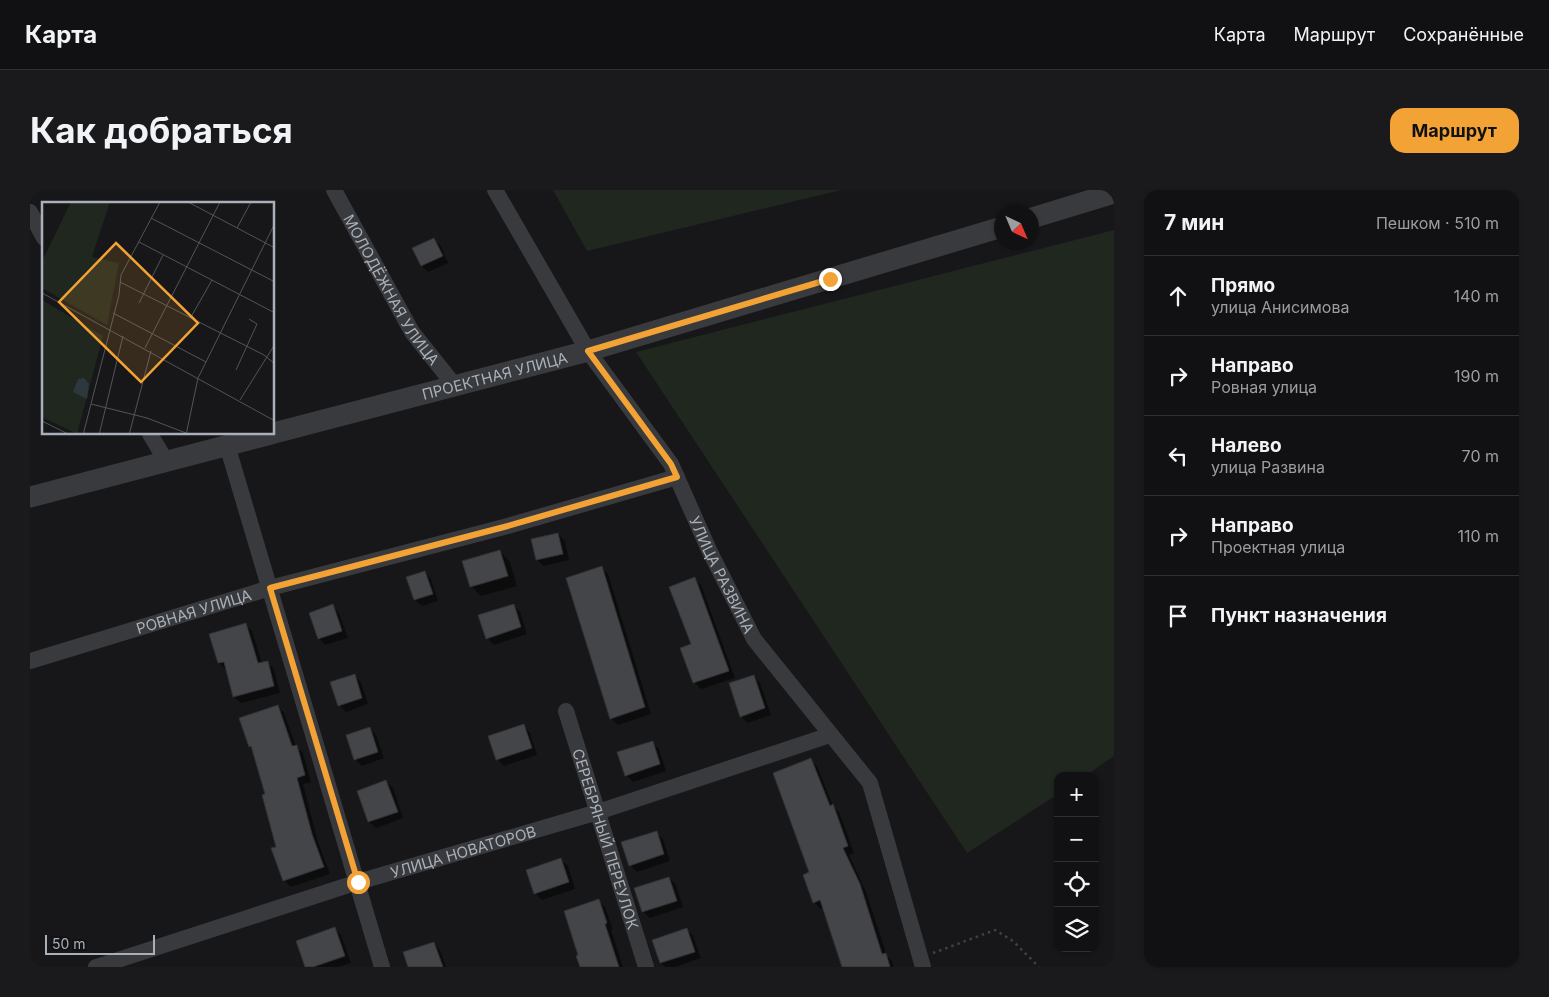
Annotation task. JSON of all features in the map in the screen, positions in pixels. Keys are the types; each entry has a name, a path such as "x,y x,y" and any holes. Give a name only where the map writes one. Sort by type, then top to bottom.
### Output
{"street":[{"name":"МОЛОДЁЖНАЯ УЛИЦА","path":"334,190 412,332 455,386"},
{"name":"УЛИЦА РАЗВИНА","path":"495,190 588,351 671,464 709,550 754,639 870,783 921,962"},
{"path":"1039,216 1114,193"},
{"path":"30,212 42,234"},
{"name":"ПРОЕКТНАЯ УЛИЦА","path":"275,432 588,351 994,229"},
{"path":"151,435 166,461"},
{"name":"ПРОЕКТНАЯ УЛИЦА","path":"30,497 264,435"},
{"path":"227,445 382,967"},
{"name":"РОВНАЯ УЛИЦА","path":"30,661 270,588 504,527 677,477"},
{"name":"СЕРЕБРЯНЫЙ ПЕРЕУЛОК","path":"566,711 646,967"},
{"name":"УЛИЦА НОВАТОРОВ","path":"96,967 115,964 358,882 598,812 830,735"}],"path":[{"path":"921,962 936,953 995,930 1013,941 1039,967"}],"shaded area":[{"path":"553,190 841,190 587,251"},
{"path":"1114,230 1114,756 1091,772 1054,772 1054,797 967,853 636,352"}],"building":[{"path":"434,238 443,256 421,266 412,248"},
{"path":"558,533 563,554 536,560 531,539"},
{"path":"500,550 508,576 470,587 462,561"},
{"path":"602,566 645,707 610,719 566,578"},
{"path":"425,571 433,594 414,600 406,577"},
{"path":"695,577 729,671 693,683 680,648 691,644 669,587"},
{"path":"333,604 342,631 318,639 309,613"},
{"path":"514,604 521,627 486,639 478,615"},
{"path":"246,623 258,663 268,661 274,686 233,697 224,662 218,663 209,634"},
{"path":"355,674 362,698 338,706 330,682"},
{"path":"754,675 765,708 740,717 729,683"},
{"path":"278,705 292,746 297,745 305,775 297,778 312,834 324,867 283,881 271,848 276,847 262,795 265,794 251,746 249,747 239,718"},
{"path":"524,724 532,748 496,760 488,736"},
{"path":"370,727 378,752 354,760 346,735"},
{"path":"653,741 660,764 625,776 617,752"},
{"path":"811,758 830,806 833,804 848,846 843,848 860,884 882,954 886,953 890,967 842,967 820,900 813,903 803,875 809,872 773,773"},
{"path":"386,780 398,812 368,822 357,791"},
{"path":"657,831 664,854 629,866 621,842"},
{"path":"561,858 569,882 534,894 526,870"},
{"path":"669,877 677,901 642,912 634,888"},
{"path":"599,899 619,967 580,967 576,956 578,955 564,911"},
{"path":"335,927 345,956 313,967 305,967 296,941"},
{"path":"687,928 695,952 660,963 652,940"},
{"path":"434,942 443,967 408,967 403,952"}],"route":[{"path":"358,882 270,588 504,527 677,477 671,464 588,351 830,279"}]}
